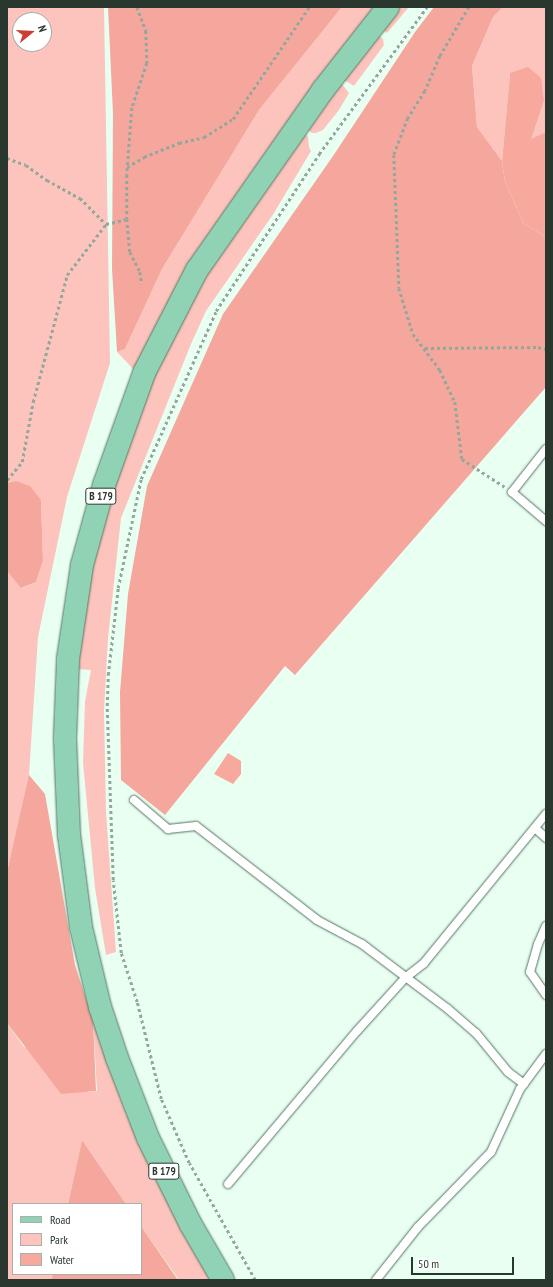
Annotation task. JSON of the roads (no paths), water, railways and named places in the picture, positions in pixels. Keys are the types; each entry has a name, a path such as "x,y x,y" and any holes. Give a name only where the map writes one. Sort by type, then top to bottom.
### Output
{"main road":[{"name":"B 179","path":"223,1280 190,1223 148,1138 117,1058 100,1007 81,927 69,836 65,738 68,658 82,565 104,485 144,373 197,270 323,90 388,7"}],"lane":[{"path":"546,449 512,492 546,521"},
{"path":"134,800 168,829 196,826 317,920 362,944 448,1009 476,1033 508,1072 524,1084"},
{"path":"228,1184 405,978 424,963 546,814"},
{"path":"535,828 546,838"},
{"path":"546,926 538,944 530,972 546,995"},
{"path":"376,1280 418,1227 491,1152 524,1084 546,1054"}],"water":[{"path":"528,67 541,78 544,101 531,139 546,132 546,237 524,224 505,182 502,161 510,73"},
{"path":"228,753 241,761 241,774 233,784 214,774"}]}
